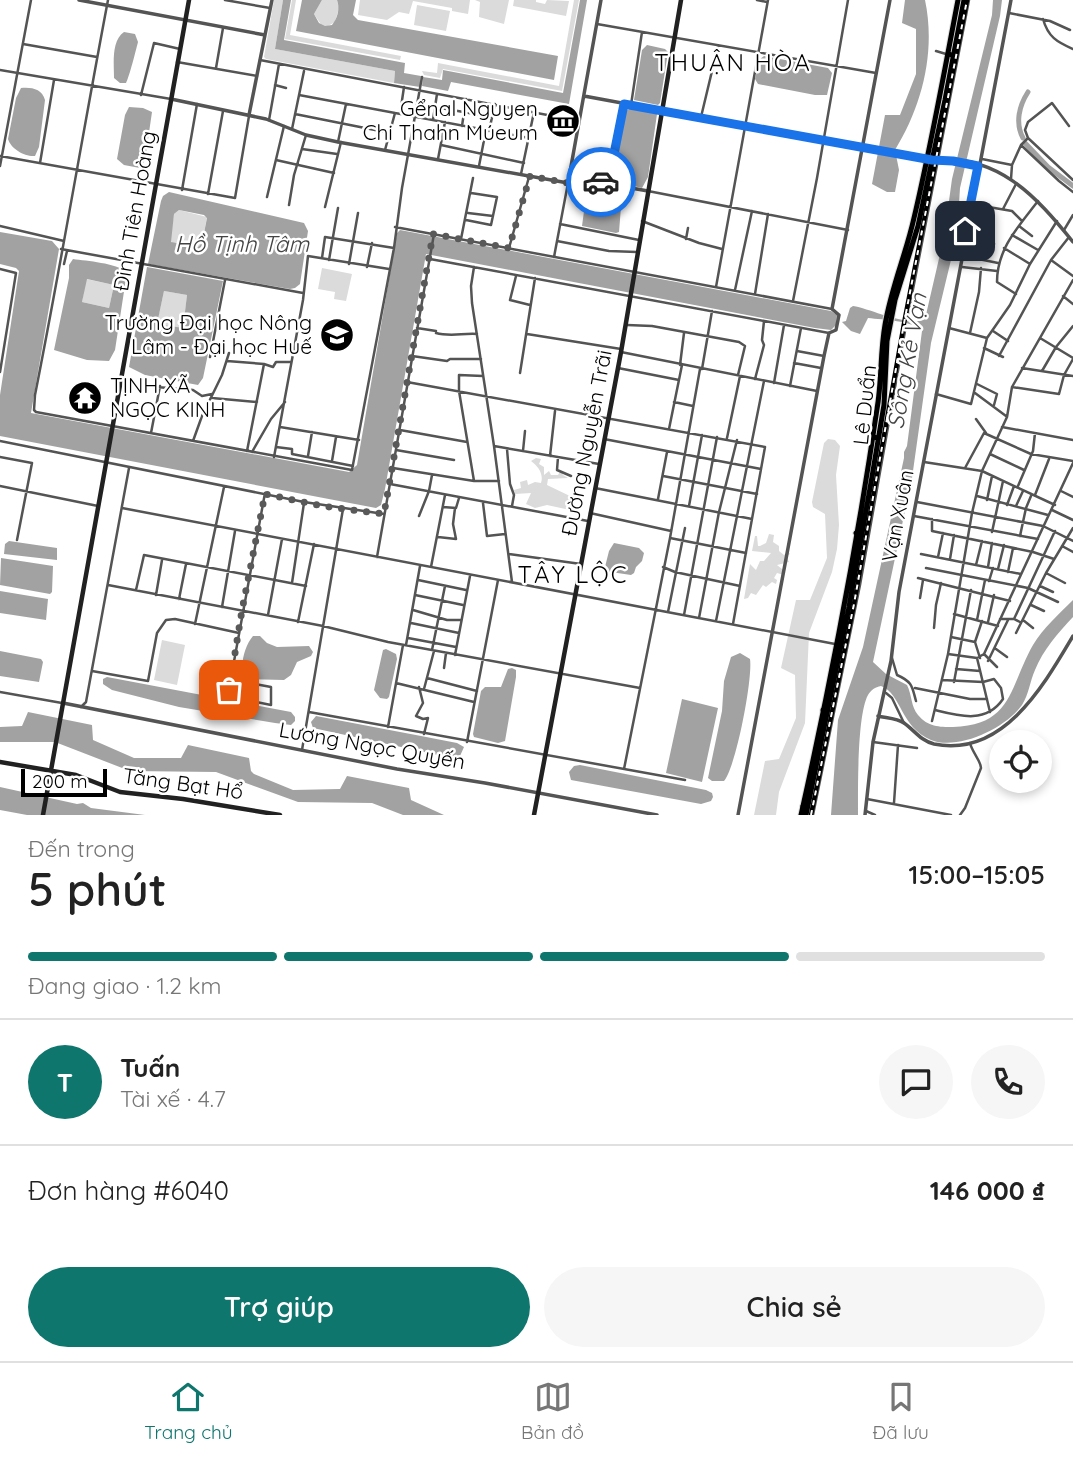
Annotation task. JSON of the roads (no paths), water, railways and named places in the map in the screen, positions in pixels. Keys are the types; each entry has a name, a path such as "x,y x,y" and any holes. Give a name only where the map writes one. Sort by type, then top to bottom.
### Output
{"main road":[{"name":"Đinh Tiên Hoàng","path":"106,462 188,0"},
{"name":"Đường Nguyễn Trãi","path":"534,815 618,368 681,0"},
{"name":"Lê Duẩn","path":"804,815 839,645 875,438 884,405 889,314 933,160 958,0"},
{"name":"Lê Duẩn","path":"951,55 964,0"},
{"name":"Lê Duẩn","path":"859,534 875,477 875,438"},
{"path":"43,815 106,462"},
{"name":"Tăng Bạt Hổ","path":"0,762 76,775 120,792 229,805 280,815"}],"street":[{"path":"0,166 31,0"},
{"path":"79,0 107,3 185,21 265,35"},
{"path":"225,0 271,8"},
{"path":"1,156 235,198 272,0"},
{"path":"554,257 601,0"},
{"path":"716,287 767,1 757,0"},
{"path":"793,301 848,0"},
{"path":"832,309 890,0"},
{"path":"908,315 933,160 969,0"},
{"name":"Vạn Xuân","path":"884,694 892,657 899,592 1010,0"},
{"path":"107,3 35,395 35,412 351,471 394,248 395,227 422,77"},
{"path":"1008,13 1043,19 1070,30"},
{"path":"1043,19 1052,39 1073,49"},
{"path":"597,24 876,74"},
{"path":"216,68 223,28"},
{"path":"631,104 642,32"},
{"path":"141,95 153,43 180,48"},
{"path":"23,44 97,57"},
{"path":"701,117 718,46"},
{"path":"936,51 951,55"},
{"path":"260,60 579,121"},
{"path":"177,62 257,76"},
{"path":"269,120 279,64"},
{"path":"0,70 223,109 269,120 306,135 340,142 530,176 608,184 848,230"},
{"path":"292,130 304,70"},
{"path":"40,163 54,79"},
{"path":"275,85 286,88"},
{"path":"400,114 404,88"},
{"path":"433,120 437,94"},
{"path":"299,95 529,138"},
{"path":"584,96 933,160 969,163 1002,173 1012,179 1038,201 1073,242"},
{"path":"462,126 466,99"},
{"path":"1069,126 1052,103 1025,127 1027,138 1073,180"},
{"path":"182,190 197,104"},
{"path":"325,207 338,154 346,104"},
{"path":"479,166 495,104"},
{"path":"608,184 624,104"},
{"path":"435,107 492,117"},
{"path":"208,194 223,109"},
{"path":"521,174 534,111"},
{"path":"386,150 394,113"},
{"path":"295,114 390,133"},
{"path":"438,159 445,122"},
{"path":"267,197 284,126"},
{"path":"289,205 306,135"},
{"path":"1012,179 1012,165 1027,138"},
{"path":"441,145 524,163"},
{"path":"1021,145 1073,192"},
{"path":"302,149 338,154"},
{"path":"980,159 1012,165"},
{"path":"276,160 334,173"},
{"path":"509,248 530,176"},
{"path":"461,239 473,178"},
{"path":"1003,209 1017,183"},
{"path":"466,220 491,225 497,197 471,193"},
{"path":"1016,294 997,282 998,263 1012,234 1038,201"},
{"path":"971,204 1012,211 1022,221"},
{"path":"329,260 338,208"},
{"path":"735,290 752,211"},
{"path":"467,212 493,216"},
{"path":"349,264 358,213"},
{"path":"755,294 768,214"},
{"path":"1064,230 1073,215"},
{"path":"642,221 686,239 722,249"},
{"path":"936,394 971,404 987,338 1016,294 1030,264 1057,221"},
{"path":"560,224 639,240"},
{"path":"0,226 64,241"},
{"path":"1019,226 1032,236"},
{"path":"395,227 793,301 832,309 839,315 836,330 828,333 430,257"},
{"path":"686,239 688,228"},
{"path":"1012,234 1038,250"},
{"path":"377,557 433,235"},
{"path":"322,258 326,237 394,248"},
{"path":"984,348 1001,357 1051,260 1069,237"},
{"path":"964,238 995,244"},
{"path":"557,241 609,251 638,252"},
{"path":"368,267 372,243"},
{"path":"1004,248 1030,264"},
{"path":"61,249 304,293"},
{"path":"64,264 67,251"},
{"path":"962,255 998,263"},
{"path":"274,457 309,256 389,269"},
{"path":"932,721 948,654 972,513 982,471 1007,417 1012,387 1073,278 1051,260"},
{"path":"960,266 997,271"},
{"path":"474,267 471,295 512,582"},
{"path":"970,333 981,268"},
{"path":"0,269 16,274 0,372"},
{"path":"516,274 510,300 530,305"},
{"path":"520,373 535,278"},
{"path":"211,357 225,280"},
{"path":"1063,296 1073,304"},
{"path":"624,769 712,311"},
{"path":"755,379 764,345 764,321"},
{"path":"624,325 652,326 739,342 745,346 727,439"},
{"path":"774,383 784,325"},
{"path":"1042,371 1073,326"},
{"path":"417,328 447,336 477,334"},
{"path":"790,386 801,328"},
{"path":"949,328 987,338"},
{"path":"813,815 857,597 875,477 905,331"},
{"path":"992,331 1008,341"},
{"path":"669,429 679,380 684,333"},
{"path":"738,815 828,333"},
{"path":"527,334 621,350 681,365 817,391"},
{"path":"1012,387 1059,394 1064,375 1073,359 1040,338"},
{"path":"797,351 824,356"},
{"path":"193,441 202,415 228,361 229,353"},
{"path":"412,356 447,361 482,359"},
{"path":"228,361 273,367 276,362 292,362"},
{"path":"794,363 821,369"},
{"path":"247,451 264,364"},
{"path":"618,368 679,380"},
{"path":"1023,368 1073,376"},
{"path":"474,481 459,391 459,375 483,376"},
{"path":"120,380 144,386 193,390 202,396 257,402"},
{"path":"716,621 764,381"},
{"path":"407,382 765,447 733,624"},
{"path":"977,384 998,394 993,406"},
{"path":"151,433 160,386"},
{"path":"975,393 1007,417"},
{"path":"252,452 285,401"},
{"path":"674,402 693,407"},
{"path":"550,456 556,409"},
{"path":"948,654 979,658 984,654 1073,462 1031,454 986,433 976,419"},
{"path":"280,427 359,440"},
{"path":"1002,427 1073,440"},
{"path":"400,430 467,442"},
{"path":"523,451 526,431"},
{"path":"308,457 312,432"},
{"path":"965,468 980,437 986,433"},
{"path":"1007,505 1031,454 1035,433"},
{"path":"689,506 702,435"},
{"path":"331,461 336,436"},
{"path":"684,615 717,438"},
{"path":"604,439 761,469"},
{"path":"699,618 719,512 737,440"},
{"path":"0,441 304,502 384,514"},
{"path":"494,446 599,464"},
{"path":"276,447 292,449 292,454 353,466"},
{"path":"507,449 510,484 514,495 512,506"},
{"path":"396,450 454,460"},
{"path":"658,499 667,452"},
{"path":"990,454 1024,470"},
{"path":"0,457 32,463 17,540"},
{"path":"558,457 556,470 571,476"},
{"path":"1020,536 1026,508 1050,458"},
{"path":"924,462 982,471 1055,505"},
{"path":"89,708 86,702 91,671 129,468"},
{"path":"393,468 474,481 499,481"},
{"path":"419,516 432,475"},
{"path":"663,476 757,494"},
{"path":"987,500 992,476"},
{"path":"1068,477 1073,480"},
{"path":"992,532 1003,481"},
{"path":"390,484 588,521"},
{"path":"0,486 98,506"},
{"path":"195,624 224,486"},
{"path":"595,488 752,519"},
{"path":"1016,506 1023,491"},
{"path":"1061,491 1073,497"},
{"path":"248,690 246,700 271,705 271,687 255,684 252,691 248,690 229,689 265,494"},
{"path":"431,567 446,494"},
{"path":"977,496 1049,515"},
{"path":"438,537 456,539 453,524 458,498"},
{"path":"292,583 304,502"},
{"path":"917,502 1043,526 1073,541"},
{"path":"483,503 487,536 506,534"},
{"path":"443,507 455,508"},
{"path":"122,508 839,645"},
{"path":"302,750 343,509"},
{"path":"1052,510 1073,520"},
{"path":"590,513 671,531"},
{"path":"914,516 1038,540"},
{"path":"932,519 931,530 1013,547 1054,559"},
{"path":"668,612 685,527"},
{"path":"1016,633 1039,585 1073,528"},
{"path":"222,607 235,529"},
{"path":"1014,619 1055,531"},
{"path":"938,557 943,532"},
{"path":"950,559 954,535"},
{"path":"268,615 282,538"},
{"path":"670,538 746,553"},
{"path":"976,565 982,540"},
{"path":"988,566 992,543"},
{"path":"298,622 314,544"},
{"path":"998,569 1004,545"},
{"path":"1062,546 1073,552"},
{"path":"1008,572 1013,547"},
{"path":"509,554 581,564"},
{"path":"921,554 1021,575"},
{"path":"136,590 146,555 306,586"},
{"path":"156,595 162,559"},
{"path":"179,598 186,564"},
{"path":"388,727 411,623 420,565"},
{"path":"663,567 740,586"},
{"path":"926,568 1028,588 1058,602"},
{"path":"977,620 982,593 993,568"},
{"path":"1046,573 1065,583"},
{"path":"455,655 471,574"},
{"path":"918,578 1010,601"},
{"path":"920,598 923,579"},
{"path":"418,580 467,590"},
{"path":"467,742 499,580"},
{"path":"934,628 941,583"},
{"path":"108,585 323,626 433,651 640,688"},
{"path":"1039,585 1053,592"},
{"path":"424,689 444,586"},
{"path":"954,682 971,590"},
{"path":"415,595 464,606"},
{"path":"988,622 994,596"},
{"path":"1031,605 1044,611"},
{"path":"413,610 447,620 462,620"},
{"path":"954,614 998,626"},
{"path":"91,671 148,681 157,633 162,625 172,619 239,633"},
{"path":"1000,619 1014,619 1033,628"},
{"path":"988,661 1008,620"},
{"path":"982,621 975,642 990,712"},
{"path":"411,623 458,633"},
{"path":"876,815 865,813 873,742 884,694 892,698 904,723 916,734 934,744 970,742 995,733 1027,707 1073,636"},
{"path":"951,637 975,642"},
{"path":"408,638 456,647"},
{"path":"996,649 1007,657"},
{"path":"443,668 446,653"},
{"path":"984,654 996,667"},
{"path":"892,657 897,675 908,680 915,688 970,699 987,699"},
{"path":"956,668 980,671"},
{"path":"427,678 477,691"},
{"path":"935,710 974,718 990,712 1003,699 1001,688 994,680 942,680"},
{"path":"396,684 419,687 440,696 475,702"},
{"path":"419,687 423,704 416,716 428,718 424,734"},
{"path":"915,688 916,701"},
{"name":"Lương Ngọc Quyến","path":"0,692 657,815"},
{"path":"81,707 86,702"},
{"path":"309,712 685,780"},
{"path":"878,716 904,723"},
{"path":"873,742 917,748"},
{"path":"960,815 981,768 981,763 972,753 970,742"},
{"path":"894,803 898,745"},
{"path":"867,799 951,815"}],"water":[{"path":"283,0 291,0 284,40 405,63 404,73 421,76 420,87 394,83 395,71 275,49"},
{"path":"302,0 322,0 314,14 319,23 325,26 332,25 336,19 337,0 356,0 353,15 358,20 558,56 554,80 296,31"},
{"path":"580,0 587,0 569,104 451,82 448,91 422,86 423,77 442,80 443,70 563,93"},
{"path":"905,0 925,0 929,39 919,97 895,150 899,170 895,192 887,192 872,184 885,115 900,115 916,74 916,29 902,23"},
{"path":"993,0 1002,0 960,188 957,235 931,343 912,478 873,662 886,674 907,685 916,712 926,722 943,727 973,725 987,719 1007,701 1033,645 1051,621 1073,600 1073,617 1042,656 1022,705 1015,714 981,735 954,742 931,740 913,727 888,690 881,686 872,690 864,705 862,719 858,815 831,815 838,720 863,647 907,446 922,331 904,323 868,318 860,334 851,331 842,322 846,321 853,306 908,321 925,319 944,237 952,179 992,15"},
{"path":"124,32 135,34 138,42 126,83 120,83 114,78 114,53 117,41"},
{"path":"647,45 668,52 658,105 634,100 642,50"},
{"path":"764,56 828,68 832,73 827,95 758,84 755,79 760,59"},
{"path":"21,88 42,93 45,100 39,147 35,156 19,152 8,139 16,98"},
{"path":"129,107 152,112 145,160 140,168 124,165 117,159"},
{"path":"632,108 657,114 648,177 642,188 611,180 625,111"},
{"name":"Hồ Tịnh Tâm","path":"169,192 304,223 308,231 300,284 290,289 148,264 163,196","holes":["179,210 207,218 202,243 198,247 171,242 174,214"]},
{"path":"587,202 621,207 619,232 582,226"},
{"path":"400,230 831,311 837,315 836,325 831,330 815,328 426,254 385,489 381,505 376,508 0,436 0,395 19,271 0,264 0,232 52,241 59,249 31,413 349,472 357,465 397,233"},
{"path":"73,259 109,264 127,272 115,350 109,361 87,360 54,350 69,278 69,265","holes":["87,279 114,285 109,308 82,302"]},
{"path":"147,267 223,281 203,378 198,385 145,375 129,367","holes":["164,291 187,295 183,328 157,324"]},
{"path":"9,541 57,548 57,560 4,554 5,544"},
{"path":"614,543 639,548 644,553 642,561 631,575 604,571"},
{"path":"1,558 53,566 52,592 50,594 0,585"},
{"path":"0,591 48,599 46,620 0,613"},
{"path":"253,636 260,636 277,647 309,646 313,652 311,656 297,662 291,675 284,680 245,679 243,657"},
{"path":"383,650 396,654 397,659 387,699 380,698 374,690"},
{"path":"0,651 41,659 43,662 39,682 0,676"},
{"path":"740,653 750,659 743,722 729,773 724,781 712,781 708,778 722,711 724,681 731,657"},
{"path":"508,669 516,670 516,677 505,741 498,743 474,737 481,691 485,687 501,687"},
{"path":"107,677 291,712 295,721 291,725 179,707 112,690 103,684 103,679"},
{"path":"682,699 718,708 702,782 666,773"},
{"path":"28,712 92,725 93,740 134,758 181,758 188,745 249,758 254,774 293,790 340,789 347,776 409,788 411,800 444,815 403,815 372,803 298,802 216,772 130,771 55,742 0,742 0,727 22,726"},
{"path":"316,716 457,743 464,747 460,756 452,758 313,728 311,722"},
{"path":"574,766 706,790 712,793 713,797 711,801 701,804 571,780 569,772"},
{"path":"0,787 77,804 83,803 91,808 145,815 27,815 0,810"}],"waterway":[{"path":"1023,138 1019,115 1028,92"},
{"path":"1025,143 1048,167 1073,186"}],"railway":[{"path":"811,815 854,604 905,318 967,0"}],"place":[{"name":"Gểnal Nguyen Chi Thahn Múeum","path":"563,121"},
{"name":"Trường Đại học Nông Lâm - Đại học Huế","path":"337,335"},
{"name":"TỊNH XÃ NGỌC KINH","path":"85,398"}],"district":[{"name":"THUẬN HÒA","path":"733,63"},
{"name":"TÂY LỘC","path":"573,575"}],"water label":[{"name":"Sông Kẻ Vạn","path":"907,361"}]}
